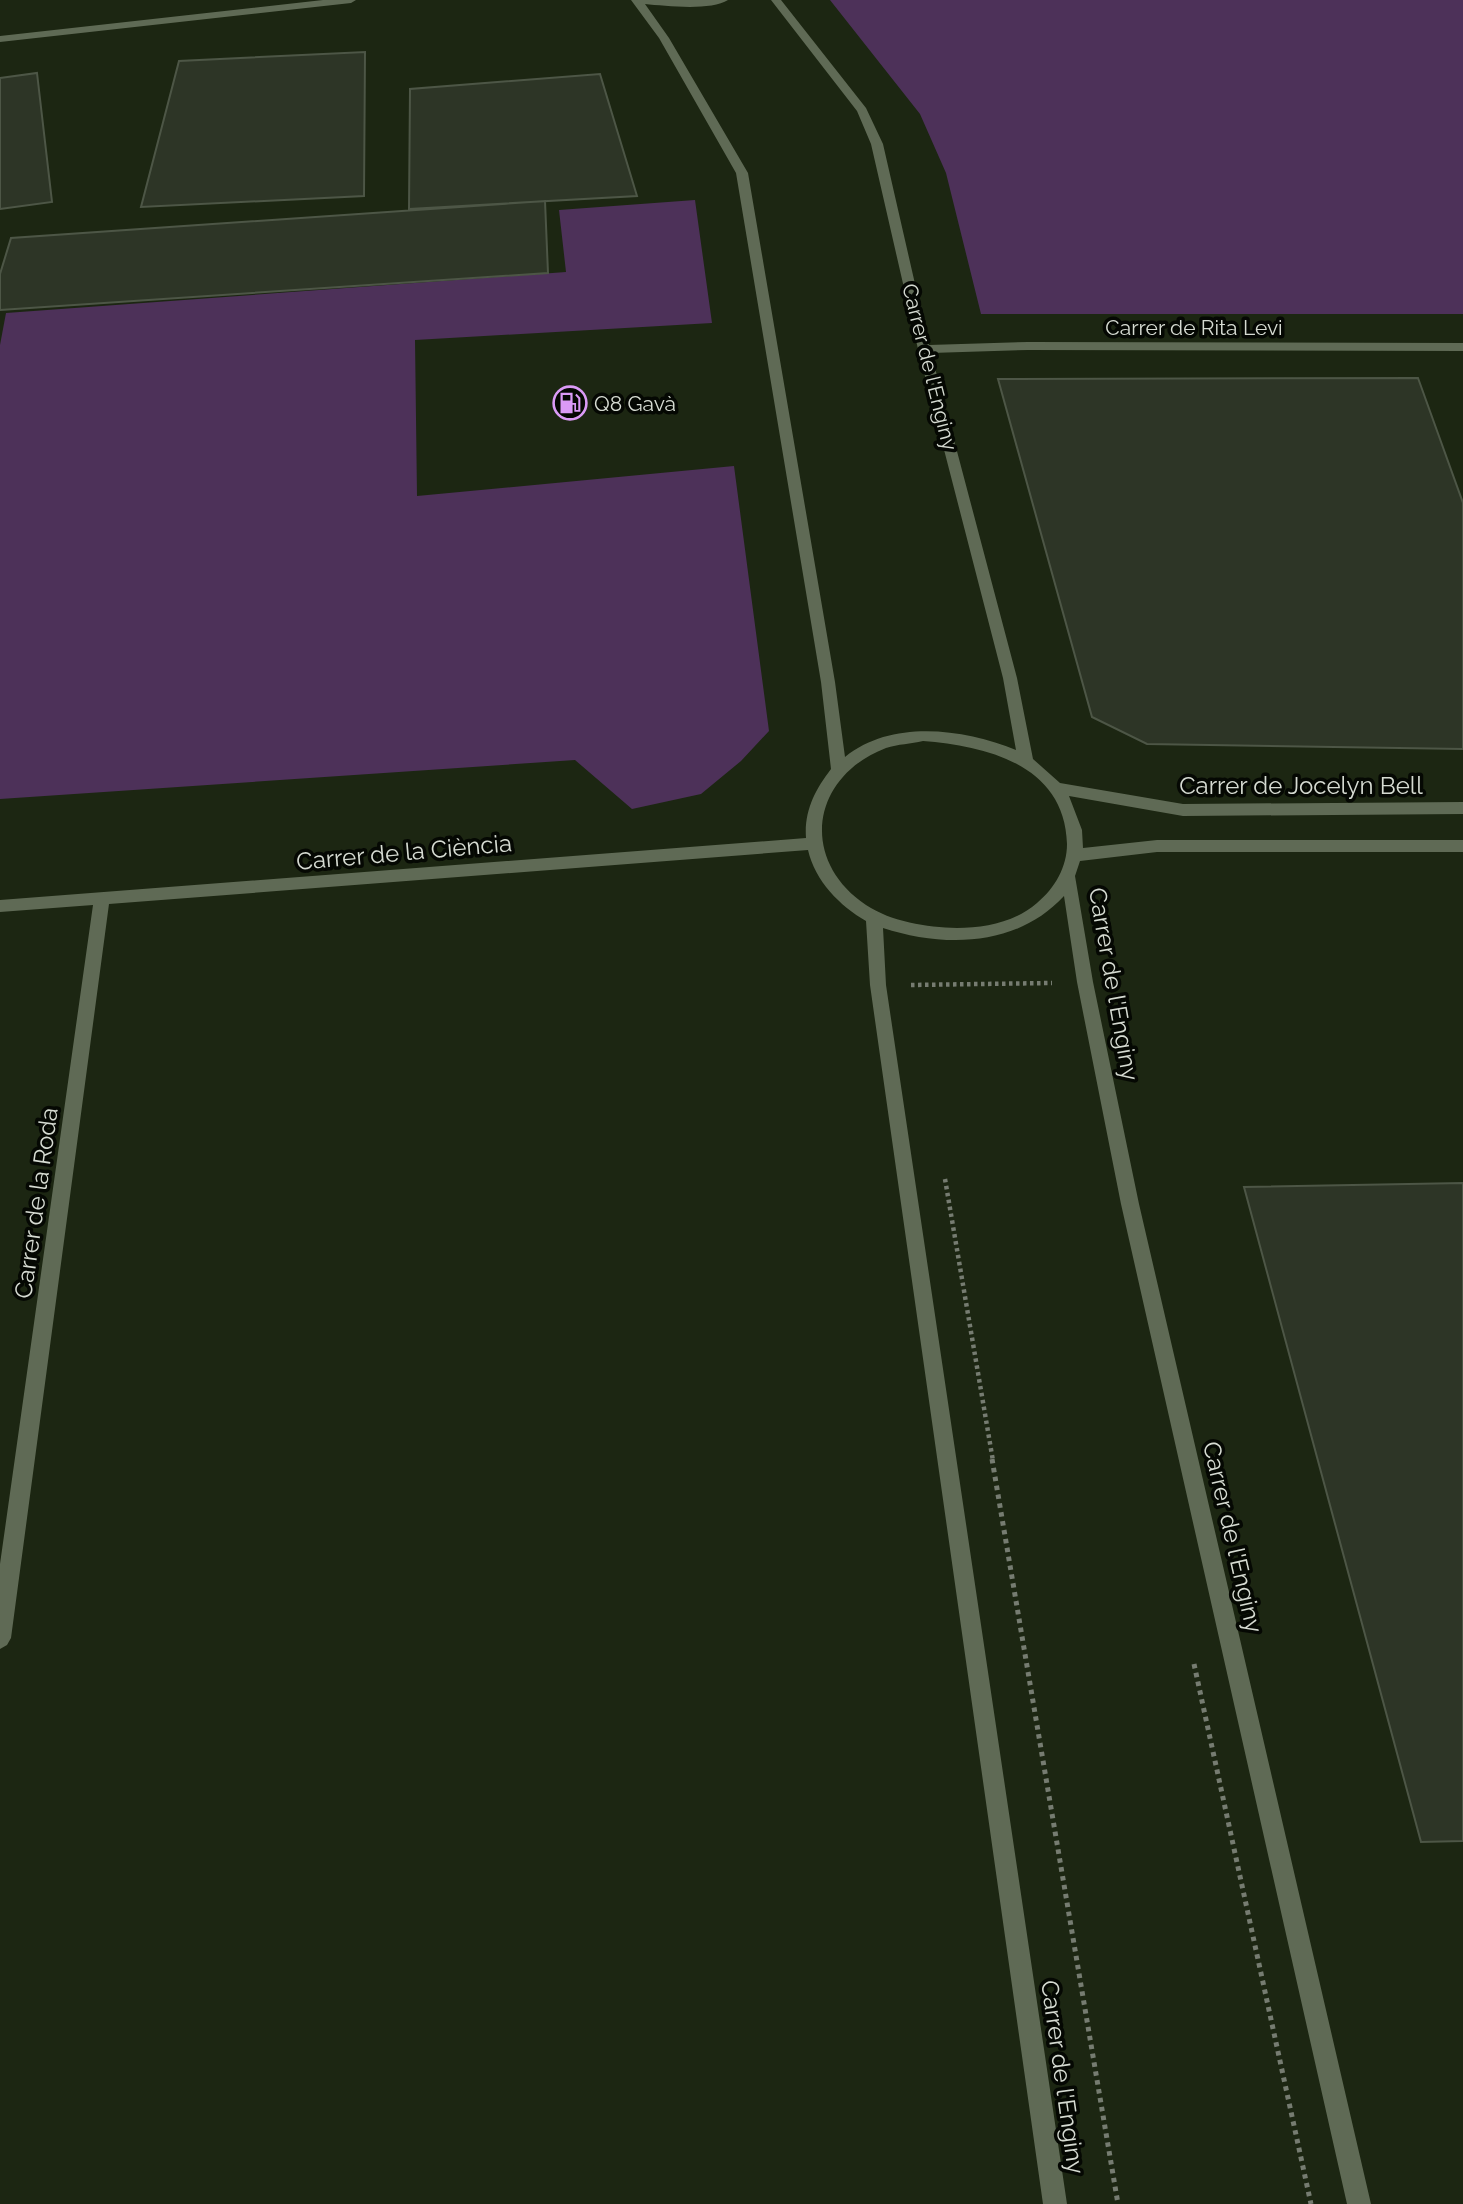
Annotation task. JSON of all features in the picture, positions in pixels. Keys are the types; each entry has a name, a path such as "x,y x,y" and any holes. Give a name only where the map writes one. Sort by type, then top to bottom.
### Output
{"street":[{"path":"0,39 351,0"},
{"path":"636,0 697,4 723,0"},
{"path":"636,0 664,38 742,173 828,682 839,769"},
{"name":"Carrer de l'Enginy","path":"776,0 862,110 877,144 925,349 1010,678 1026,762"},
{"name":"Carrer de Rita Levi","path":"925,349 1028,346 1463,347"},
{"path":"923,736 966,739 1026,762 1057,788 1074,820 1076,855 1069,879 1044,907 1020,922 976,934 918,933 874,917 850,901 823,871 812,844 817,798 839,769 881,744 923,736"},
{"name":"Carrer de Jocelyn Bell","path":"1057,788 1183,810 1463,808"},
{"name":"Carrer de la Ciència","path":"0,906 812,844"},
{"path":"1076,855 1157,846 1463,846"},
{"name":"Carrer de l'Enginy","path":"1069,879 1085,982 1133,1217 1359,2204"},
{"name":"Carrer de la Roda","path":"0,1638 102,899"},
{"name":"Carrer de l'Enginy","path":"874,917 878,985 1055,2204"}],"path":[{"path":"878,985 1085,982"},
{"path":"913,985 915,999"},
{"path":"945,1177 1118,2204"}],"shaded area":[{"path":"0,0 1463,0 1463,2204 0,2204"},
{"path":"830,0 1463,0 1463,314 981,314 946,173 920,114"},
{"path":"695,200 712,323 415,340 417,496 734,466 769,731 741,761 701,794 632,809 575,760 0,799 0,345 6,313 566,272 559,210"}],"building":[{"path":"365,52 364,196 141,207 179,61"},
{"path":"37,73 52,202 0,209 0,78"},
{"path":"600,74 637,196 409,209 410,89"},
{"path":"545,201 548,273 0,310 0,274 11,238"},
{"path":"1418,378 1463,503 1463,749 1147,744 1092,717 998,379"},
{"path":"1463,1183 1463,1841 1421,1842 1244,1187"}],"place":[{"name":"Q8 Gavà","path":"570,403"}]}
